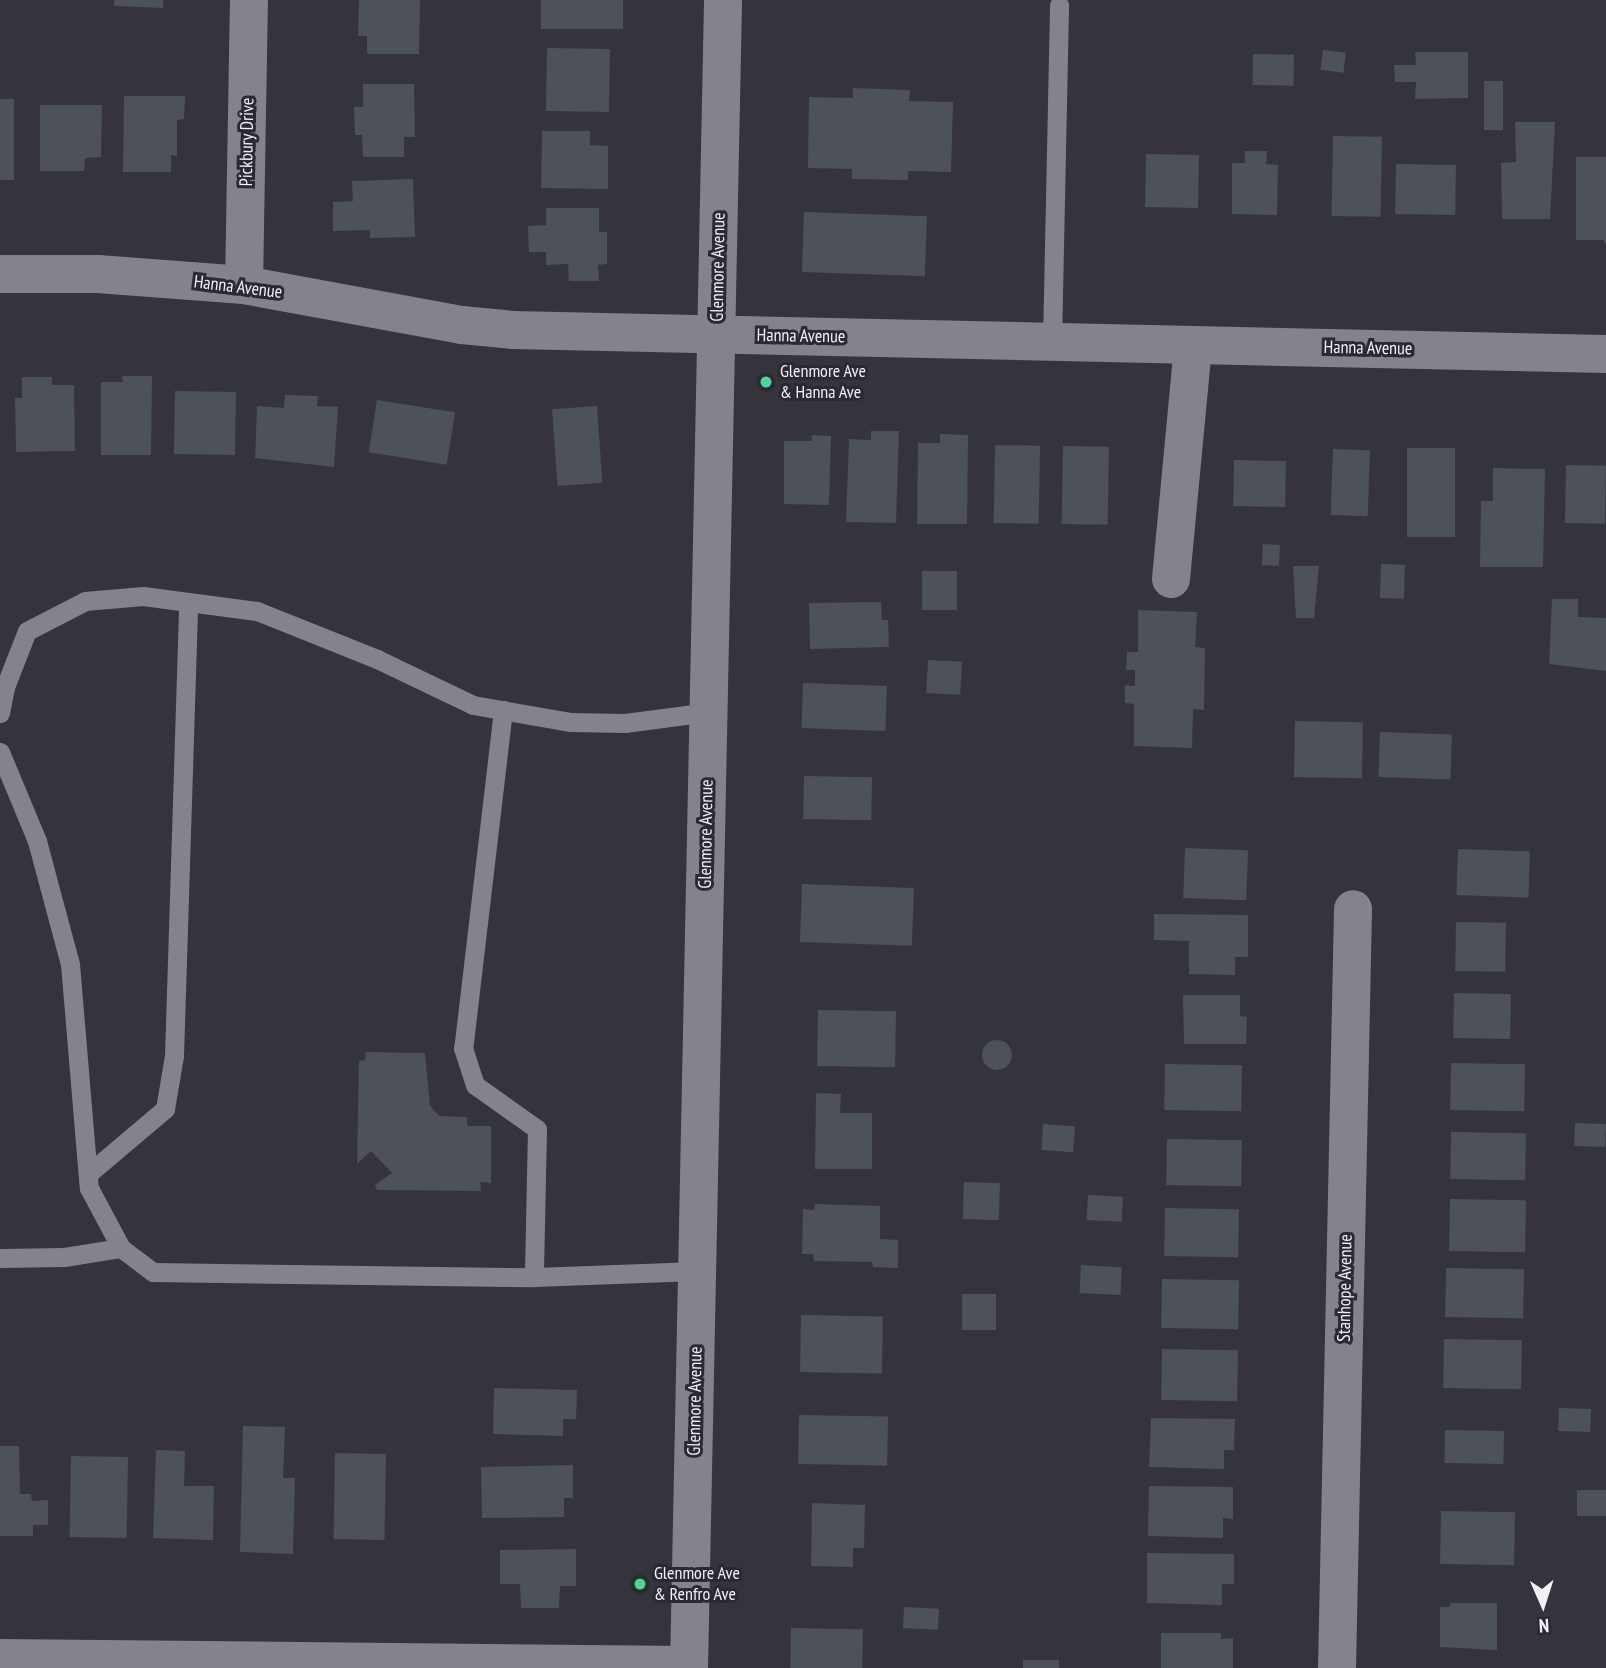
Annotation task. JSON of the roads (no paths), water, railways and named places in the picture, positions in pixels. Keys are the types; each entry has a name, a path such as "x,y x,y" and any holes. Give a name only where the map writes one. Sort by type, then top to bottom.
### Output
{"street":[{"name":"Pickbury Drive","path":"244,285 249,0"},
{"name":"Glenmore Avenue","path":"690,1666 723,0"},
{"name":"Hanna Avenue","path":"0,274 98,274 244,285 462,325 716,335 1606,354"},
{"path":"1171,579 1193,345"},
{"name":"Stanhope Avenue","path":"1336,1668 1353,909"},
{"path":"0,1658 690,1666"}],"lane":[{"path":"1052,342 1059,5"},
{"path":"0,713 27,631 85,601 143,596 257,611 377,659 473,705 570,722 625,723 709,712"},
{"path":"88,1174 165,1109 174,1056 188,602"},
{"path":"503,710 463,1048 475,1085 537,1129 534,1276"},
{"path":"0,752 37,841 70,964 89,1188 121,1248 153,1272 534,1276 697,1271"},
{"path":"0,1258 64,1257 121,1248"}],"place":[{"name":"Glenmore Ave & Hanna Ave","path":"766,382"},
{"name":"Glenmore Ave & Renfro Ave","path":"640,1584"}]}
